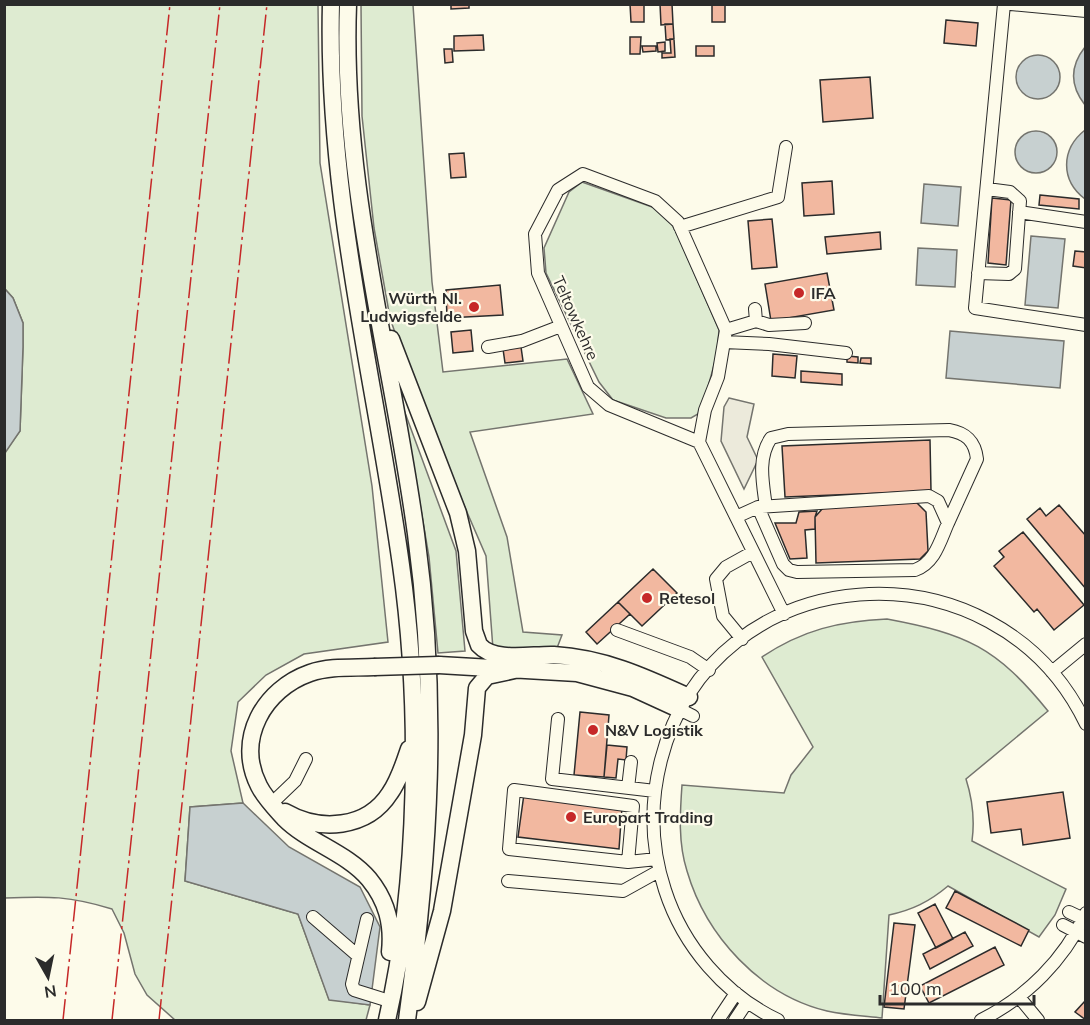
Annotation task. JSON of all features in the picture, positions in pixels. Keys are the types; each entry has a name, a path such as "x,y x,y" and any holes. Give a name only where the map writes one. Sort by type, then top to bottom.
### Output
{"highway":[{"path":"331,4 331,90 337,174 402,566 409,629 413,737 412,799 402,934 386,1020"},
{"path":"348,4 348,100 360,219 406,470 427,644 430,700 429,812 420,922 406,1020"},
{"path":"360,219 399,364 463,532 470,569 476,640 488,652 519,662 598,677 691,707"},
{"path":"386,1020 391,933 387,908 379,892 357,867 298,830 271,804 259,786 250,756 251,734 264,706 281,688 312,672 374,667 519,662"},
{"path":"412,1020 442,911 470,752 477,688 487,676 519,662"},
{"path":"271,804 292,816 318,824 346,824 360,819 372,812 389,795 413,737"}],"street":[{"path":"1004,4 975,308 1086,325"},
{"path":"1011,4 1086,11"},
{"path":"680,227 778,197 786,147"},
{"name":"Teltowkehre","path":"699,442 609,405 588,387 538,273 535,234 558,190 583,174 655,201 680,227 725,336"},
{"path":"978,273 1009,274 1015,270 1020,201 1010,192 987,189"},
{"path":"1019,212 1086,222"},
{"path":"784,614 699,442 705,410 718,378 725,336 756,315 769,325 805,323"},
{"path":"488,347 522,341 561,326"},
{"path":"725,336 769,344 846,353"},
{"path":"949,430 961,432 970,439 976,449 977,459 932,558 925,566 915,570 797,572 789,570 783,564 762,507 764,449 771,438 788,434 949,430"},
{"path":"736,517 762,507 929,496 938,501 948,523"},
{"path":"742,639 723,616 716,579 726,567 753,552"},
{"path":"778,1020 747,1002 705,962 687,937 670,903 658,865 653,826 655,791 665,746 691,707 709,670 742,639 784,614 814,602 844,595 882,593 926,597 958,607 989,621 1029,648 1052,672 1086,724"},
{"path":"617,630 690,657 709,670"},
{"path":"1052,672 1086,644"},
{"path":"558,719 552,779 655,791"},
{"path":"271,804 295,781 306,759"},
{"path":"628,788 631,762"},
{"path":"628,862 633,806 514,790 509,849 628,862 658,865"},
{"path":"508,881 623,891 658,865"},
{"path":"981,1020 1019,997 1081,934 1085,918 1070,912"},
{"path":"313,917 357,955"},
{"path":"367,919 352,984 354,990 386,1000"},
{"path":"1063,924 1081,934"},
{"path":"718,1020 736,993"},
{"path":"1019,997 1038,1020"},
{"path":"735,1020 747,1002"}],"green space":[{"path":"4,5 318,5 320,163 372,486 388,642 304,654 266,675 238,702 231,751 243,803 190,807 185,881 298,914 329,999 370,1005 366,1020 175,1020 147,995 135,974 124,933 112,909 59,898 5,898 4,453 20,431 23,323 13,298 5,289"},
{"path":"361,5 413,5 432,282 443,372 567,359 593,414 470,432 507,537 523,632 562,635 557,648 493,649 486,556 417,397 390,318 374,228 362,116"},
{"path":"582,182 655,208 670,221 679,238 719,330 717,354 705,398 698,414 691,418 666,418 613,400 599,382 546,273 544,248 569,192"},
{"path":"404,410 456,551 465,651 438,653 429,557"},
{"path":"887,619 939,631 978,647 1012,672 1048,711 966,779 973,810 972,841 1066,889 1055,915 1039,937 948,886 920,905 889,915 882,1018 827,1011 803,1003 780,992 758,977 739,959 707,918 696,895 684,860 680,817 682,785 784,793 791,775 813,747 762,657 792,640 822,629 853,622"}],"shaded area":[{"path":"1085,47 1085,105 1074,83 1074,69"},
{"path":"1038,55 1054,61 1060,77 1054,93 1038,99 1022,93 1016,77 1022,61"},
{"path":"1085,130 1085,199 1071,183 1067,164 1071,146"},
{"path":"1036,131 1044,132 1051,137 1056,144 1056,160 1051,167 1044,172 1036,173 1028,172 1021,167 1016,160 1015,152 1016,144 1021,137 1028,132"},
{"path":"924,184 961,187 958,226 921,223"},
{"path":"1031,236 1065,239 1058,308 1025,305"},
{"path":"918,248 957,250 955,287 916,285"},
{"path":"5,289 13,298 23,323 23,347 20,431 5,453"},
{"path":"950,331 1064,341 1060,388 946,378"},
{"path":"729,398 754,404 747,437 758,460 744,489 721,441 724,407"},
{"path":"243,803 289,847 360,887 380,927 370,1005 329,1000 298,914 185,881 190,807"}],"building":[{"path":"451,4 469,4 469,8 451,9"},
{"path":"630,4 644,4 644,22 631,22"},
{"path":"660,4 672,4 673,24 661,25"},
{"path":"712,4 725,4 725,22 712,22"},
{"path":"946,20 978,23 976,46 944,43"},
{"path":"665,24 673,24 674,39 666,40"},
{"path":"483,35 484,50 454,51 454,36"},
{"path":"630,37 641,37 640,54 630,54"},
{"path":"670,39 674,39 675,57 662,58 662,53 671,53"},
{"path":"665,42 665,51 658,52 657,43"},
{"path":"642,46 656,46 656,51 643,52"},
{"path":"696,46 714,46 714,56 696,56"},
{"path":"444,49 452,49 453,62 445,63"},
{"path":"870,77 873,118 823,122 820,80"},
{"path":"464,153 466,177 451,178 449,154"},
{"path":"832,181 834,214 804,216 802,183"},
{"path":"1040,195 1079,199 1079,209 1039,205"},
{"path":"992,198 1011,200 1006,265 988,263"},
{"path":"772,219 777,267 752,269 748,221"},
{"path":"880,232 881,249 827,254 825,237"},
{"path":"1075,251 1086,252 1086,268 1073,266"},
{"name":"IFA","path":"827,273 834,310 771,321 765,284"},
{"name":"Würth Nl. Ludwigsfelde","path":"500,285 503,315 447,318 446,290"},
{"path":"471,330 473,351 453,353 451,332"},
{"path":"521,347 523,361 505,363 503,349"},
{"path":"773,354 797,356 795,378 772,376"},
{"path":"847,356 858,357 858,363 847,362"},
{"path":"861,358 871,358 871,364 860,363"},
{"path":"801,371 842,374 842,385 801,382"},
{"path":"930,440 931,491 785,497 782,446"},
{"path":"916,502 926,512 928,551 920,559 816,563 815,517 823,508"},
{"path":"1059,505 1086,536 1086,589 1027,519 1040,508 1046,516"},
{"path":"817,511 815,529 805,530 807,558 790,559 775,523 796,523 799,512"},
{"path":"1023,532 1084,605 1054,630 1037,609 1034,612 994,566 1004,557 999,551"},
{"name":"Retesol","path":"653,569 677,593 642,626 618,602"},
{"path":"618,602 630,614 597,644 586,632"},
{"name":"N&V Logistik","path":"580,712 609,715 604,777 574,775"},
{"path":"607,745 627,747 626,760 618,759 616,778 604,777"},
{"path":"1063,792 1070,838 1023,845 1021,829 991,833 987,802"},
{"name":"Europart Trading","path":"524,794 622,807 619,849 518,837"},
{"path":"955,891 1029,930 1021,946 946,908"},
{"path":"935,904 953,939 936,948 918,913"},
{"path":"894,923 915,925 904,1009 884,1007"},
{"path":"965,932 973,946 930,969 923,954"},
{"path":"995,947 1004,965 929,1003 920,986"},
{"path":"1086,1001 1086,1020 1075,1012"}],"power":[{"path":"63,1020 170,4"},
{"path":"112,1020 220,4"},
{"path":"159,1020 267,4"}],"place":[{"name":"IFA","path":"799,293"},
{"name":"Würth Nl. Ludwigsfelde","path":"474,307"},
{"name":"Retesol","path":"647,598"},
{"name":"N&V Logistik","path":"593,730"},
{"name":"Europart Trading","path":"571,817"}]}
